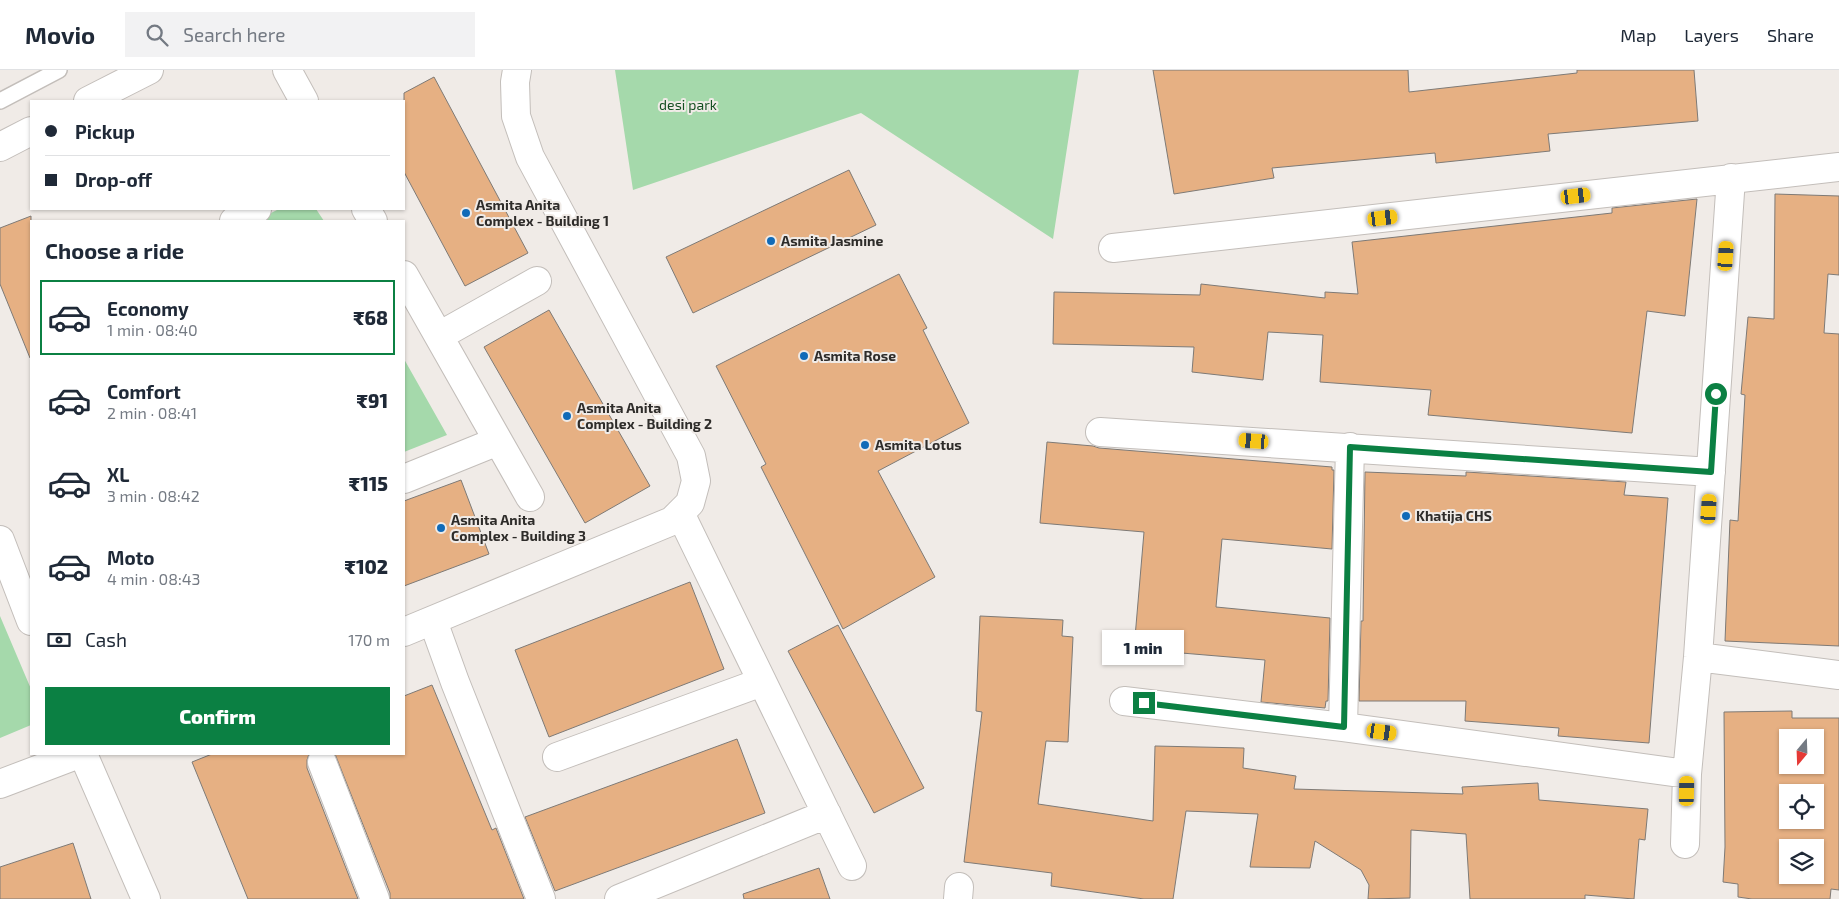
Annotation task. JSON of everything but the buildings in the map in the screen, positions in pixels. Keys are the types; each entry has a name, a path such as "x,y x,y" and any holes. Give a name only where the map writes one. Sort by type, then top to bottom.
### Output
{"street":[{"path":"90,100 149,70"},
{"path":"287,70 303,100"},
{"path":"405,632 672,521 690,503 696,480 690,456 530,157 516,116 515,82 517,70"},
{"path":"0,146 30,131"},
{"path":"1112,248 1839,167"},
{"path":"1685,844 1687,774 1698,658 1731,178"},
{"path":"236,220 255,210"},
{"path":"405,277 530,497"},
{"path":"439,336 538,281"},
{"path":"1100,432 1711,472"},
{"path":"405,479 498,441"},
{"path":"1344,727 1350,447"},
{"path":"680,513 852,866"},
{"path":"0,540 30,617"},
{"path":"433,621 455,682 541,899"},
{"path":"1698,658 1839,675"},
{"path":"558,757 762,682"},
{"path":"1124,701 1344,727 1687,774"},
{"path":"0,784 76,755"},
{"path":"83,755 146,899"},
{"path":"322,762 375,899"},
{"path":"619,899 827,814"}],"lane":[{"path":"0,101 59,70"}],"green space":[{"name":"desi park","path":"615,70 1079,70 1053,239 861,113 633,190"},
{"path":"277,210 317,210 323,220 257,220"},
{"path":"405,361 447,435 405,452"},
{"path":"0,616 30,687 30,725 0,738"}],"place":[{"name":"Asmita Anita Complex - Building 1","path":"466,213"},
{"name":"Asmita Jasmine","path":"771,241"},
{"name":"Asmita Rose","path":"804,356"},
{"name":"Asmita Anita Complex - Building 2","path":"567,416"},
{"name":"Asmita Lotus","path":"865,445"},
{"name":"Khatija CHS","path":"1406,516"},
{"name":"Asmita Anita Complex - Building 3","path":"441,528"}],"route":[{"path":"1144,703 1344,727 1350,447 1711,472 1716,394"}]}
